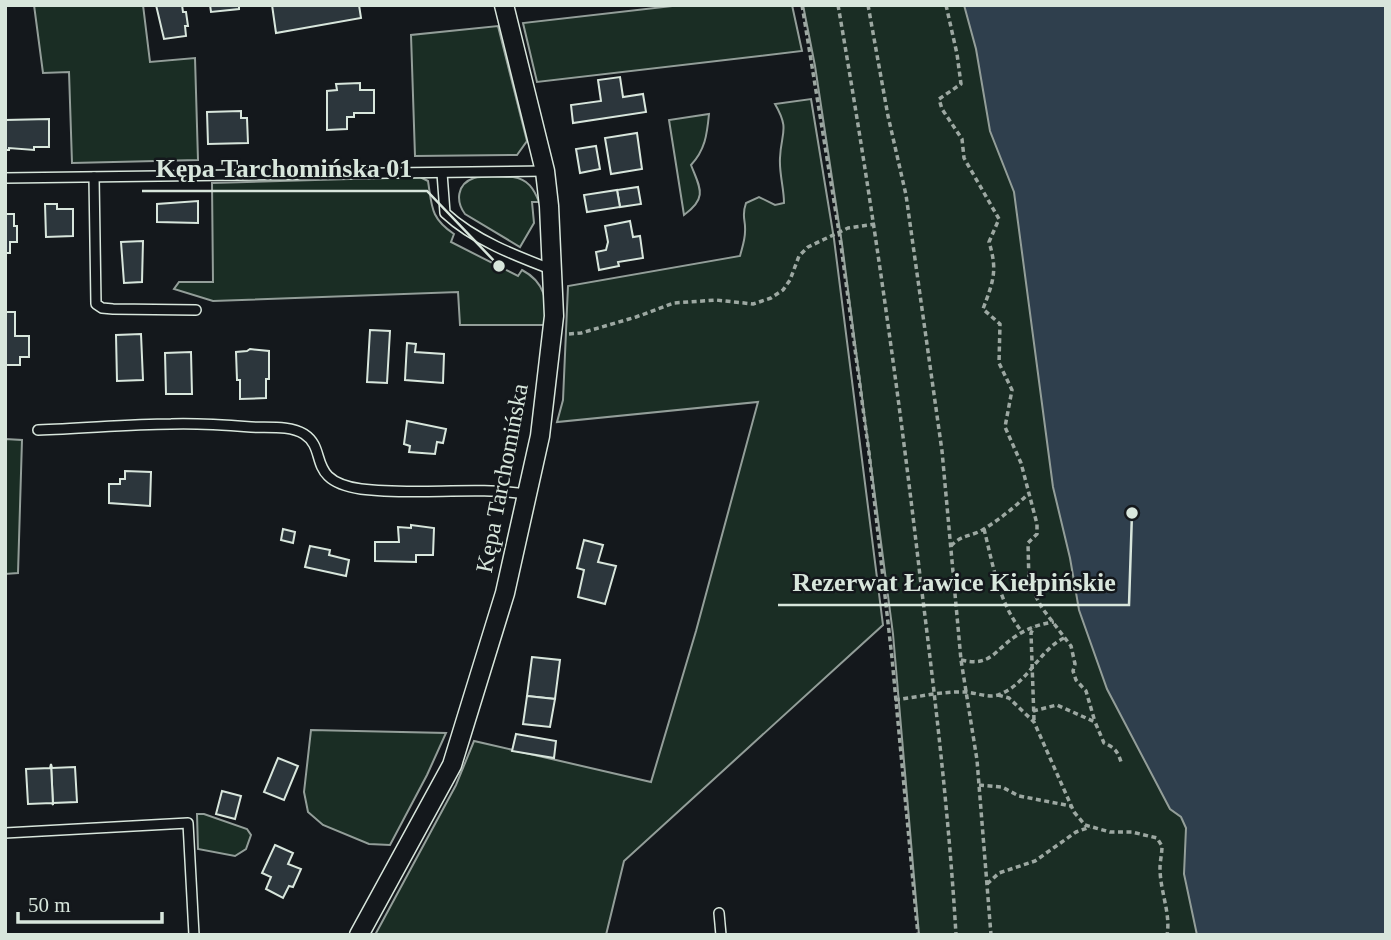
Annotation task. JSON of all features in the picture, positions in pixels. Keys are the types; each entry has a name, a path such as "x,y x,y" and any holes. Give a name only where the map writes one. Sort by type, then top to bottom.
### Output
{"street":[{"name":"Kępa Tarchomińska","path":"359,935 452,765 505,593 540,436 554,316 545,172 504,5"}],"lane":[{"path":"5,178 545,172"},
{"path":"442,173 445,213 457,224 522,258 553,270"},
{"path":"94,177 96,304 102,308 113,309 196,310"},
{"path":"38,430 172,424 286,429 305,435 313,446 326,476 337,483 360,489 502,491 527,494"},
{"path":"5,833 188,823 194,935"},
{"path":"719,913 721,935"}],"path":[{"path":"802,5 839,234 869,453 918,935"},
{"path":"838,5 875,224 934,695 956,935"},
{"path":"868,5 888,116 906,195 942,451 961,660 979,785 991,935"},
{"path":"946,5 961,84 939,99 948,119 962,139 964,159 999,219 989,242 995,260 994,278 983,309 1000,324 999,363 1012,390 1004,427 1021,463 1037,524 1037,534 1028,543 1029,583 1042,608 1071,646 1075,664 1073,671 1079,685 1086,691 1104,743 1118,751 1122,765"},
{"path":"552,336 581,333 674,303 716,300 753,304 771,298 790,280 799,256 808,247 848,228 875,224"},
{"path":"951,546 960,537 984,529 999,516 1011,511 1028,494"},
{"path":"984,529 998,584 1011,618 1023,633"},
{"path":"961,660 972,663 992,657 1016,636 1036,625 1054,622"},
{"path":"1036,625 1031,634 1034,722 1072,806 1085,825 1110,832 1132,832 1157,838 1162,846 1160,866 1168,919 1167,935"},
{"path":"998,695 1032,670 1055,642 1064,638"},
{"path":"895,700 966,692 998,695 1009,698 1034,722"},
{"path":"1033,711 1057,705 1095,722"},
{"path":"979,785 1002,787 1019,796 1072,806"},
{"path":"987,884 999,873 1035,861 1076,832 1090,827"}],"green space":[{"path":"34,5 143,5 150,62 195,58 198,160 72,163 69,72 43,73"},
{"path":"681,5 792,5 802,51 537,82 523,23"},
{"path":"803,5 1386,5 1386,935 919,935 893,634 842,244"},
{"path":"498,26 527,141 517,155 415,156 411,35"},
{"path":"811,99 834,239 883,625 624,861 606,935 375,935 456,785 474,741 651,782 696,631 758,402 557,422 563,400 568,286 740,256 745,235 746,203 759,197 775,205 784,203 780,164 784,131 775,104"},
{"path":"709,114 704,142 691,165 699,186 699,198 684,215 669,120"},
{"path":"420,177 428,181 436,217 454,234 451,242 518,276 522,270 536,280 545,300 545,325 460,325 458,292 213,301 174,289 179,282 213,282 212,183"},
{"path":"513,177 530,185 539,202 532,202 534,223 520,247 465,214 459,199 464,184 474,178"},
{"path":"5,439 22,440 18,573 5,574"},
{"path":"311,730 446,733 390,845 369,844 323,825 308,812 304,792"},
{"path":"197,814 247,829 251,835 246,849 235,856 198,849"}],"water":[{"path":"964,5 1386,5 1386,935 1197,935 1184,874 1186,828 1181,817 1170,809 1107,689 1079,610 1053,487 1014,192 990,131 976,49"}],"building":[{"path":"156,5 182,5 188,26 185,26 186,36 164,39"},
{"path":"210,5 239,5 239,9 211,12"},
{"path":"272,5 359,5 361,18 276,33"},
{"path":"620,77 623,97 643,94 646,112 573,123 571,105 601,101 598,80"},
{"path":"360,83 360,90 374,90 374,113 354,113 354,117 347,117 347,129 327,130 327,91 337,90 336,84"},
{"path":"241,111 241,118 247,118 248,143 208,144 207,112"},
{"path":"49,119 49,147 5,150 5,120"},
{"path":"637,133 642,169 611,174 605,138"},
{"path":"596,146 600,169 580,173 576,149"},
{"path":"638,187 641,204 620,207 617,190"},
{"path":"617,190 620,207 587,212 584,195"},
{"path":"198,201 198,223 157,222 157,204"},
{"path":"45,204 57,204 57,209 73,209 73,236 46,237"},
{"path":"5,214 14,214 14,226 17,226 17,242 10,242 10,253 5,253"},
{"path":"630,221 633,237 640,236 643,258 618,262 619,266 599,270 596,252 606,250 608,242 605,226"},
{"path":"143,241 142,282 124,283 121,242"},
{"path":"5,312 15,312 15,336 29,336 29,357 20,357 20,365 5,365"},
{"path":"370,330 390,331 387,383 367,382"},
{"path":"141,334 143,380 117,381 116,335"},
{"path":"407,343 416,344 415,352 444,354 443,383 405,380"},
{"path":"250,349 269,351 266,398 240,399 236,352"},
{"path":"191,352 192,394 166,394 165,353"},
{"path":"407,421 446,429 443,443 437,442 435,454 409,452 410,446 404,444"},
{"path":"125,471 151,472 150,506 109,503 109,484 120,484 120,479 125,479"},
{"path":"411,525 434,528 433,555 416,555 416,562 375,561 375,542 399,542 398,527 411,528"},
{"path":"283,529 295,532 293,543 281,540"},
{"path":"584,540 603,545 598,562 616,566 605,604 578,597 584,570 577,568"},
{"path":"310,546 330,550 329,555 349,560 346,576 305,567"},
{"path":"532,657 560,660 555,699 527,696"},
{"path":"527,696 555,699 550,727 523,724"},
{"path":"516,734 556,741 554,758 512,751"},
{"path":"278,758 298,766 284,800 264,792"},
{"path":"51,764 52,768 75,767 77,802 53,805"},
{"path":"51,764 53,805 28,804 26,769 50,768"},
{"path":"222,791 241,796 235,819 216,814"},
{"path":"275,845 293,853 288,864 301,869 293,887 289,886 283,898 266,889 271,877 262,873"}],"place":[{"name":"Kępa Tarchomińska 01","path":"499,266"},
{"name":"Rezerwat Ławice Kiełpińskie","path":"1132,513"}]}
